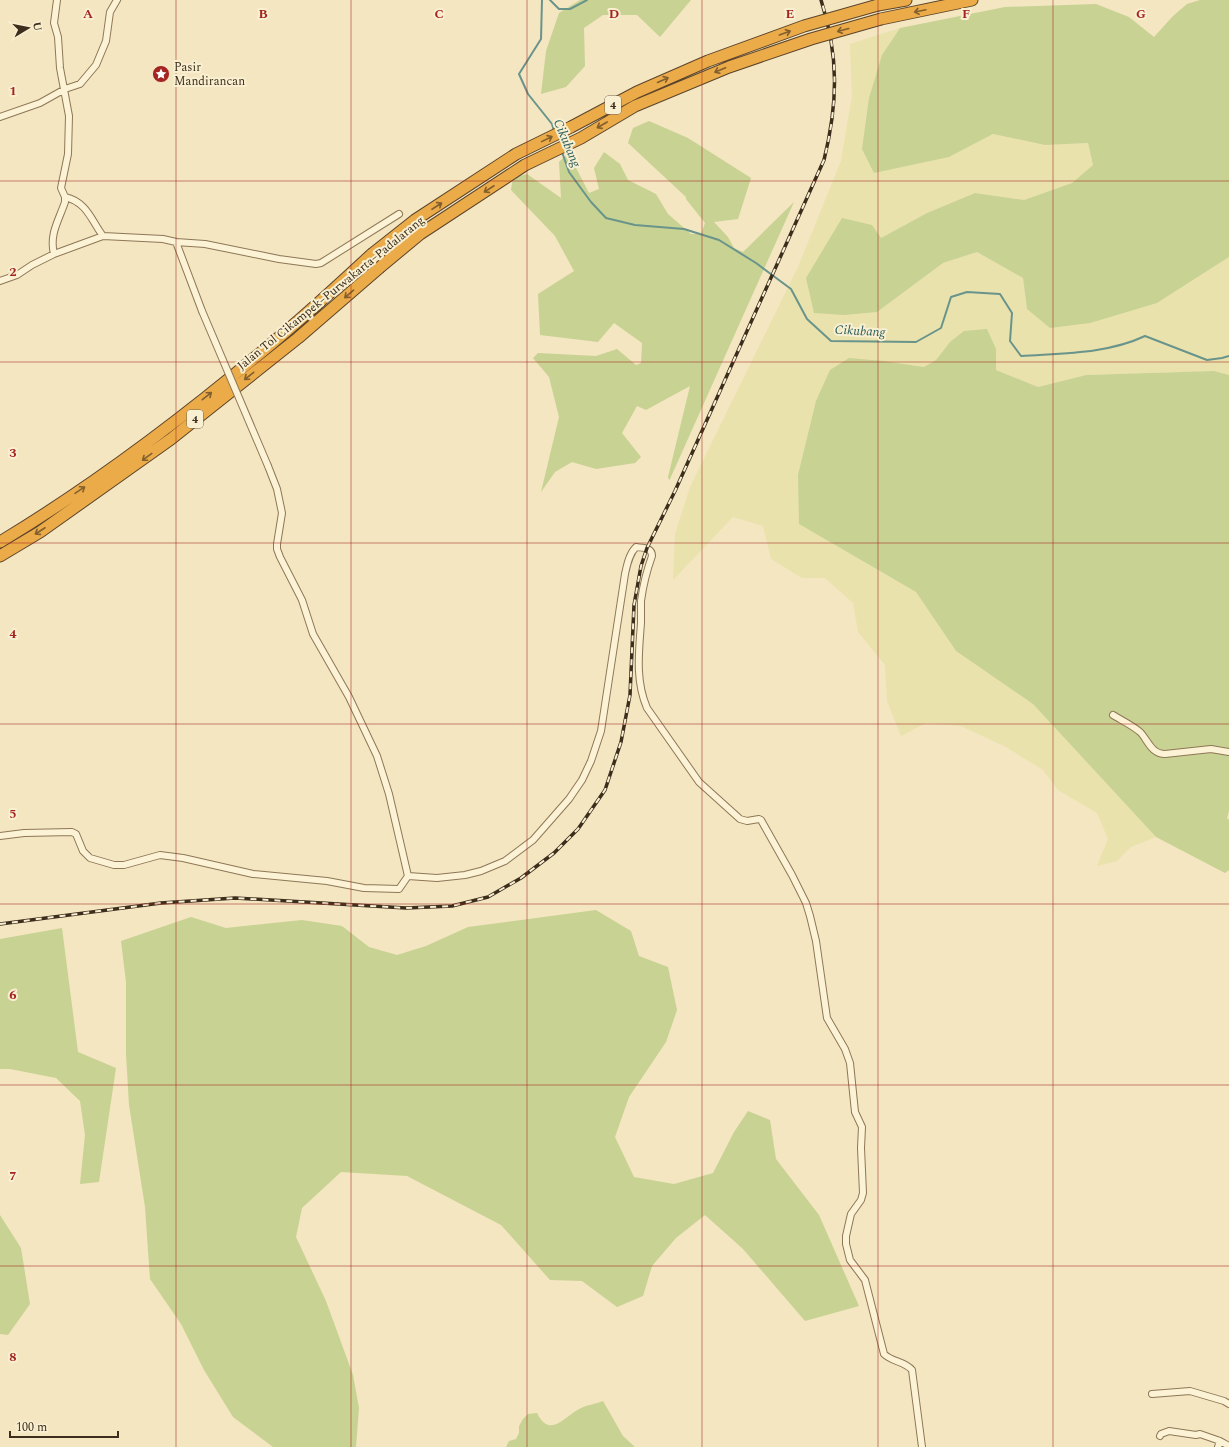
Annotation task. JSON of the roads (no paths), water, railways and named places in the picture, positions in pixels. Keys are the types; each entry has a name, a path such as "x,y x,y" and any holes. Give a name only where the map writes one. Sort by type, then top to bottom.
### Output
{"highway":[{"name":"Jalan Tol Cikampek–Purwakarta–Padalarang","path":"0,542 30,524 122,462 208,396 291,327 372,254 415,220 516,154 637,92 715,58 804,26 878,5 906,0"},
{"name":"Jalan Tol Cikampek–Purwakarta–Padalarang","path":"0,556 40,532 171,439 298,338 420,234 525,165 581,138 635,106 729,66 811,38 881,19 972,0"}],"street":[{"path":"57,0 54,23 58,37 60,68 69,116 68,154 61,188 66,197 74,199 81,204 103,236"},
{"path":"0,117 40,103 64,89 80,84 96,65 106,41 110,12 117,0"},
{"path":"54,254 52,244 54,231 66,197"},
{"path":"0,281 17,275 32,265 54,254 103,236 163,239 176,242 206,244 279,259 316,264 322,263 340,250 399,214"},
{"path":"0,836 24,833 72,832 76,834 83,851 90,858 114,865 124,865 160,854 253,874 328,881 364,888 389,889 399,889 408,876 389,794 377,756 349,698 313,634 302,600 277,549 282,513 277,489 202,311 176,242"},
{"path":"408,876 437,878 465,875 481,871 504,861 533,840 569,799 582,780 591,761 601,731 625,574 629,559 632,551 636,547 647,548 650,550 652,556 641,600 641,622 638,649 639,675 643,696 647,708 693,775 706,790 740,819 747,821 761,820 792,875 808,910 816,941 828,1018 845,1049 848,1058 855,1112 862,1127 861,1148 863,1193 861,1200 850,1216 846,1236 847,1249 850,1260 865,1280 884,1354 908,1366 912,1370 922,1447"},
{"path":"1113,715 1140,732 1153,750 1159,754 1211,749 1229,752"},
{"path":"1152,1394 1190,1392 1224,1401 1229,1404"},
{"path":"1160,1436 1161,1434 1169,1431 1196,1435 1200,1434 1219,1444 1229,1446"}],"waterway":[{"name":"Cikubang","path":"542,0 541,39 519,74 528,94 552,124 554,131"},
{"path":"550,0 559,9 570,9 587,0"},
{"name":"Cikubang","path":"562,152 569,172 591,202 606,218 635,225 684,229 719,240 756,263 791,289 807,319 831,341 916,342 941,328 951,297 967,292 1000,294 1012,313 1010,341 1021,356 1084,352 1115,346 1145,336 1207,360 1229,356"}],"railway":[{"path":"0,924 161,903 235,898 406,908 452,906 488,897 521,878 554,853 578,829 605,790 621,742 630,695 634,605 641,566 647,548 675,491 824,160 832,119 834,99 834,60 827,21 821,0"}],"place":[{"name":"Pasir Mandirancan","path":"161,74"}]}
